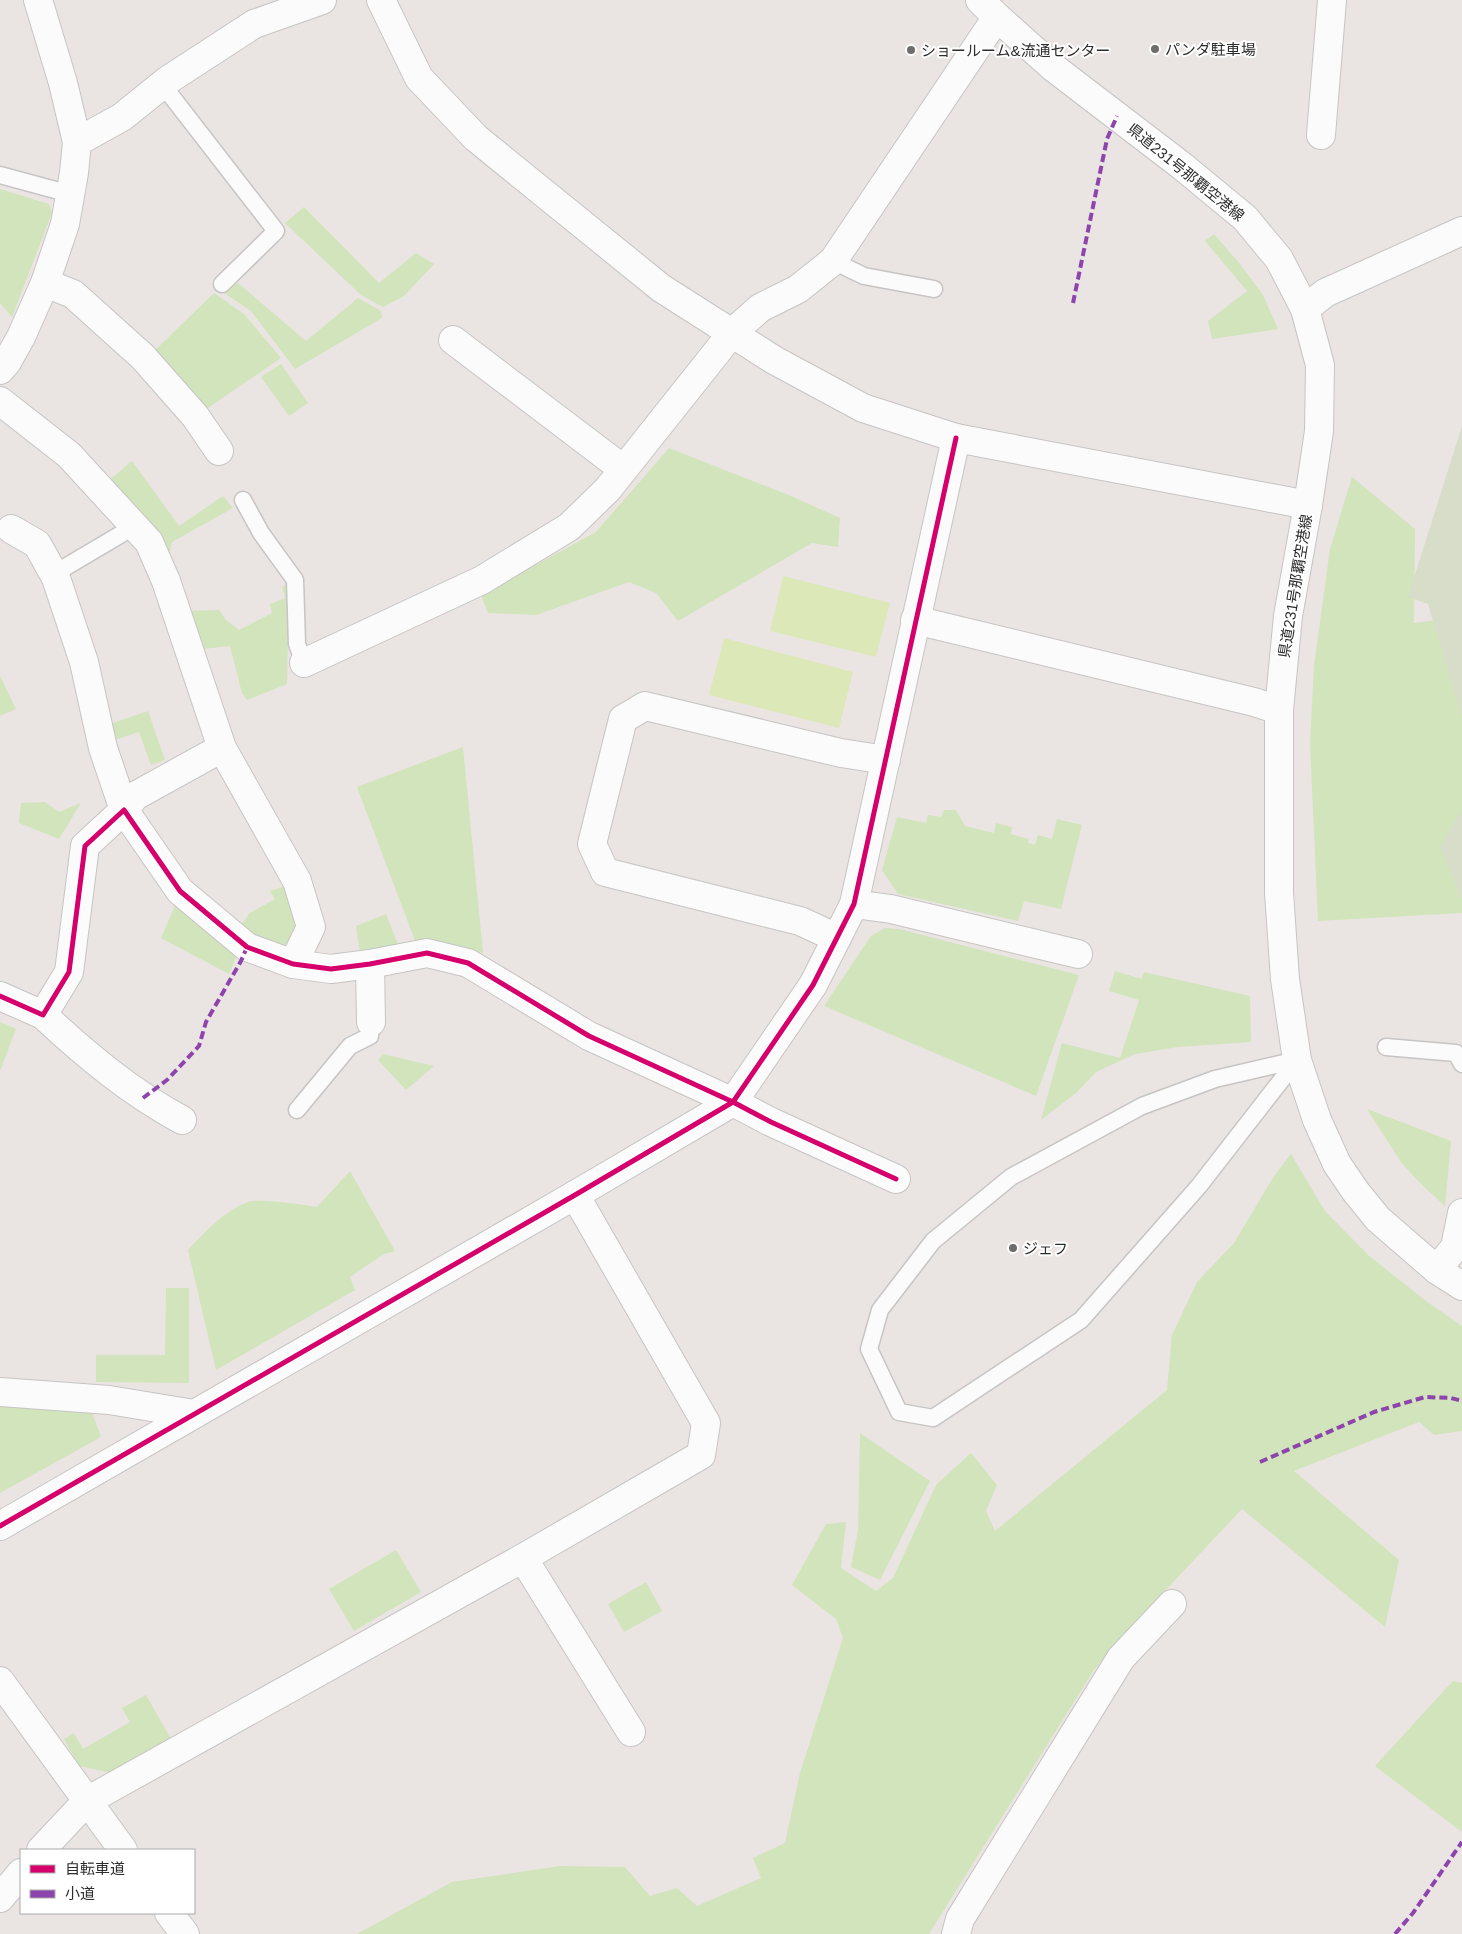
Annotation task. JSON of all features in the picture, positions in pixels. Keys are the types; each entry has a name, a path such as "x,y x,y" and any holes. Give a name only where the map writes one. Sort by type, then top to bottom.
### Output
{"street":[{"path":"0,370 21,338 45,283 65,224 77,142 63,83 38,0"},
{"path":"77,142 122,117 162,84 254,24 322,0"},
{"path":"381,0 419,78 476,138 661,288 774,360 863,408 956,438 1308,505"},
{"path":"1321,135 1332,0"},
{"path":"304,663 490,575 569,526 608,488 732,333 760,308 798,289 833,261 988,9"},
{"name":"県道231号那覇空港線","path":"988,9 1054,68 1194,176 1245,218 1279,260 1304,309 1320,365 1319,431 1288,616 1279,710 1279,893 1285,979 1297,1060 1317,1120 1337,1164 1378,1219 1437,1270 1462,1286"},
{"path":"1304,309 1325,293 1462,231"},
{"path":"45,283 73,294 143,357 195,416 219,452"},
{"path":"453,340 623,469"},
{"path":"0,401 69,455 149,542 166,581 222,748 297,881 311,927 293,964"},
{"path":"0,1526 733,1102 813,985 854,904 956,438"},
{"path":"4,531 37,544 52,574 56,578 84,662 103,748 124,810 180,891 247,947 293,964 331,969 427,953 468,963 589,1036 896,1179"},
{"path":"915,620 1254,702 1279,710"},
{"path":"837,938 800,921 605,872 592,844 623,719 645,706 841,753 886,760"},
{"path":"43,1015 69,972 85,846 124,810 135,796 222,748"},
{"path":"854,904 890,909 1078,954"},
{"path":"370,964 371,1022"},
{"path":"0,996 43,1015 83,1053 149,1103 182,1120"},
{"path":"42,1849 87,1801 523,1558 701,1455 706,1423 575,1194"},
{"path":"1437,1270 1455,1247 1462,1213"},
{"path":"0,1392 109,1400 194,1414"},
{"path":"523,1558 631,1732"},
{"path":"956,1934 960,1919 1121,1658 1172,1604"},
{"path":"0,1681 122,1849"},
{"path":"0,1898 20,1874"},
{"path":"170,1914 185,1934"}],"lane":[{"path":"162,84 276,231 222,284"},
{"path":"0,175 70,194"},
{"path":"833,261 864,276 934,289"},
{"path":"243,500 261,532 295,580 297,644 304,663"},
{"path":"52,574 123,532 132,522"},
{"path":"297,1110 350,1046 370,1036 371,1022"},
{"path":"1386,1047 1456,1053 1462,1064"},
{"path":"1297,1060 1199,1186 1081,1320 933,1418 900,1412 869,1349 880,1310 933,1241 1012,1177 1142,1106 1215,1080 1297,1060"}],"green space":[{"path":"0,189 49,204 52,213 12,317 0,303"},
{"path":"304,207 379,283 416,253 434,264 404,296 383,307 361,295 285,223"},
{"path":"1214,234 1263,295 1278,329 1212,339 1208,321 1247,291 1205,241"},
{"path":"238,283 306,341 358,298 381,311 382,318 295,369 251,311 224,293"},
{"path":"214,293 244,314 281,358 202,412 153,352"},
{"path":"281,364 308,403 289,416 261,377"},
{"path":"1462,426 1462,717 1428,604 1408,597"},
{"path":"669,448 791,496 840,518 838,547 812,543 678,621 656,593 629,582 536,615 488,613 481,595 596,532"},
{"path":"132,461 179,526 223,496 233,508 172,542 168,560 108,481"},
{"path":"1352,477 1415,529 1414,623 1462,617 1462,913 1318,921 1310,744 1314,666 1330,549"},
{"path":"783,576 890,603 876,657 770,631"},
{"path":"289,583 287,684 247,700 242,693 230,646 203,649 191,611 219,610 226,620 239,630 272,613 270,604 285,598 282,587"},
{"path":"724,638 853,672 839,728 709,695"},
{"path":"0,676 16,709 0,716"},
{"path":"148,711 165,760 151,765 139,732 115,740 110,724"},
{"path":"463,747 483,953 445,945 417,946 357,787"},
{"path":"45,802 59,812 81,803 59,839 19,823 21,803"},
{"path":"1462,809 1462,900 1440,847"},
{"path":"944,810 956,810 965,826 994,833 996,823 1012,827 1011,834 1029,839 1028,843 1035,845 1038,835 1052,839 1057,819 1082,825 1061,909 1024,901 1018,921 898,894 882,870 897,817 926,823 928,815 941,817"},
{"path":"285,886 299,917 295,938 280,948 260,942 240,926 250,913 275,899 270,891"},
{"path":"177,901 184,903 236,957 229,974 161,938"},
{"path":"386,914 399,947 360,953 356,926"},
{"path":"885,928 899,929 1079,975 1036,1096 824,1006 871,936"},
{"path":"1115,971 1142,979 1144,972 1250,996 1251,1042 1178,1047 1135,1054 1096,1072 1076,1093 1041,1120 1062,1043 1120,1058 1139,1000 1109,991"},
{"path":"0,1022 16,1029 0,1071"},
{"path":"383,1054 434,1066 406,1090 378,1060"},
{"path":"1367,1109 1451,1141 1445,1206 1401,1162"},
{"path":"1291,1154 1325,1211 1368,1255 1426,1301 1462,1326 1462,1431 1434,1435 1419,1422 1294,1471 1399,1560 1385,1627 1242,1509 1113,1646 1092,1673 929,1934 357,1934 452,1882 560,1866 625,1867 650,1896 677,1888 697,1906 761,1878 753,1858 785,1843 800,1773 843,1638 836,1619 792,1585 826,1524 846,1522 841,1568 876,1591 893,1578 936,1485 971,1453 997,1485 986,1511 995,1531 1167,1390 1172,1335 1197,1282 1234,1243 1274,1176"},
{"path":"350,1171 395,1251 384,1254 350,1277 355,1290 216,1370 188,1250 223,1216 248,1202 271,1201 317,1207"},
{"path":"166,1288 189,1288 189,1383 96,1382 96,1355 165,1355"},
{"path":"0,1398 89,1404 101,1437 0,1493"},
{"path":"860,1433 930,1481 880,1580 851,1567 858,1530"},
{"path":"396,1550 421,1592 354,1631 329,1589"},
{"path":"646,1582 662,1611 624,1632 608,1604"},
{"path":"1453,1681 1462,1683 1462,1832 1375,1766"},
{"path":"146,1695 171,1739 112,1773 79,1766 64,1739 74,1733 83,1749 130,1722 122,1708"}],"marked path":[{"path":"1073,303 1107,139 1117,116"},
{"path":"143,1098 167,1080 199,1046 206,1022 247,947"},
{"path":"1260,1462 1374,1412 1425,1397 1451,1398 1462,1401"},
{"path":"1395,1934 1413,1913 1462,1842"}],"cycle path":[{"path":"0,1526 733,1102 813,985 854,904 956,438"},
{"path":"0,996 43,1015 69,972 85,846 124,810 180,891 247,947 293,964 331,969 427,953 468,963 589,1036 896,1179"}],"place":[{"name":"パンダ駐車場","path":"1155,49"},
{"name":"ショールーム&流通センター","path":"911,50"},
{"name":"ジェフ","path":"1013,1248"}]}
